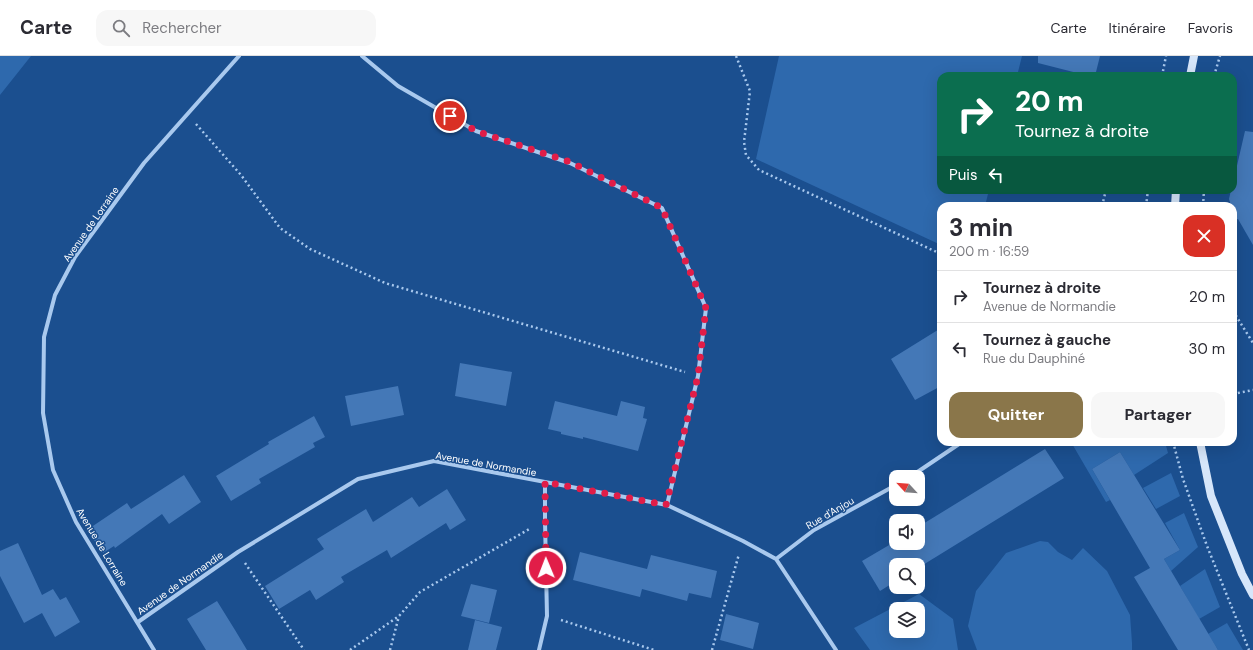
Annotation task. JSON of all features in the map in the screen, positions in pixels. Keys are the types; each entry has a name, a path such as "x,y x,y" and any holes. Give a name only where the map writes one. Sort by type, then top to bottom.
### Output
{"main road":[{"path":"1191,72 1194,56"},
{"path":"1201,446 1212,496 1242,574 1253,595"}],"street":[{"name":"Avenue de Lorraine","path":"154,650 76,522 53,470 43,413 44,337 55,295 76,257 144,163 239,56"},
{"path":"362,56 398,86 476,131 570,162 662,208 706,308 698,376 666,505"},
{"path":"920,470 956,446"},
{"name":"Avenue de Normandie","path":"138,622 238,552 358,479 434,461 666,505 743,541 776,559 836,650"},
{"path":"539,650 547,616 545,482"},
{"name":"Rue d'Anjou","path":"776,559 814,530 889,489"}],"path":[{"path":"736,56 750,91 744,142 746,155 759,170 937,252"},
{"path":"1163,72 1166,56"},
{"path":"1215,72 1220,56"},
{"path":"188,115 241,175 280,228 310,249 385,283 698,376"},
{"path":"1237,317 1253,343"},
{"path":"1237,393 1253,390"},
{"path":"1174,446 1183,479 1210,553 1249,650"},
{"path":"350,650 399,616 420,592 545,521"},
{"path":"712,650 743,541"},
{"path":"238,552 304,650"},
{"path":"390,650 399,616"},
{"path":"547,616 654,650"}],"shaded area":[{"path":"0,56 31,56 0,95"},
{"path":"779,56 1022,56 1018,72 937,72 937,194 988,194 986,202 937,202 937,243 756,159"},
{"path":"1073,446 1166,446 1168,453 1134,475 1120,452 1092,469 1110,500 1106,502"},
{"path":"1171,473 1180,496 1156,509 1143,488"},
{"path":"1184,513 1198,547 1171,571 1164,559 1180,550 1165,523"},
{"path":"1040,541 1048,542 1058,552 1072,560 1083,548 1107,571 1130,615 1132,650 977,650 968,626 976,591 1006,553"},
{"path":"1205,569 1220,607 1199,619 1180,586"},
{"path":"919,594 953,619 958,650 870,650 854,628 889,610 889,638 925,638 925,602 904,602"},
{"path":"1227,623 1243,650 1218,650 1208,634"}],"building":[{"path":"1038,56 1100,56 1096,72 1073,72 1038,63"},
{"path":"1245,131 1253,132 1253,245 1237,219 1237,202 1230,202 1229,199 1230,194 1237,194 1237,166"},
{"path":"937,330 937,388 915,400 891,359"},
{"path":"460,363 512,372 506,406 455,396"},
{"path":"398,386 404,415 351,426 345,396"},
{"path":"555,401 617,416 621,401 645,407 643,418 647,419 638,451 583,437 583,439 561,434 561,432 548,429"},
{"path":"314,416 325,437 313,443 315,447 259,479 261,483 231,501 216,476 269,444 268,442"},
{"path":"1045,449 1064,478 925,564 925,558 889,558 889,585 880,591 862,561 889,545 889,550 925,550 925,523"},
{"path":"1120,452 1180,550 1164,559 1218,650 1178,650 1134,577 1150,568 1092,469"},
{"path":"184,475 201,502 169,524 162,514 115,548 114,546 103,553 87,530 127,503 131,509"},
{"path":"447,489 466,520 450,530 446,523 391,558 387,550 341,577 344,582 316,600 310,590 279,609 265,586 324,549 317,539 366,509 373,522 412,497 419,507"},
{"path":"18,543 42,595 53,589 60,600 66,597 80,622 55,637 42,613 24,623 0,576 0,551"},
{"path":"580,552 647,569 651,555 717,571 711,598 689,593 687,601 642,589 640,597 573,580"},
{"path":"471,584 497,590 489,623 461,616"},
{"path":"217,601 247,650 206,650 187,619"},
{"path":"726,614 759,623 753,649 720,640"},
{"path":"475,620 502,627 496,650 468,650"}],"route":[{"path":"450,116 476,131 570,162 662,208 706,308 698,376 666,505 545,482 546,568"}]}
